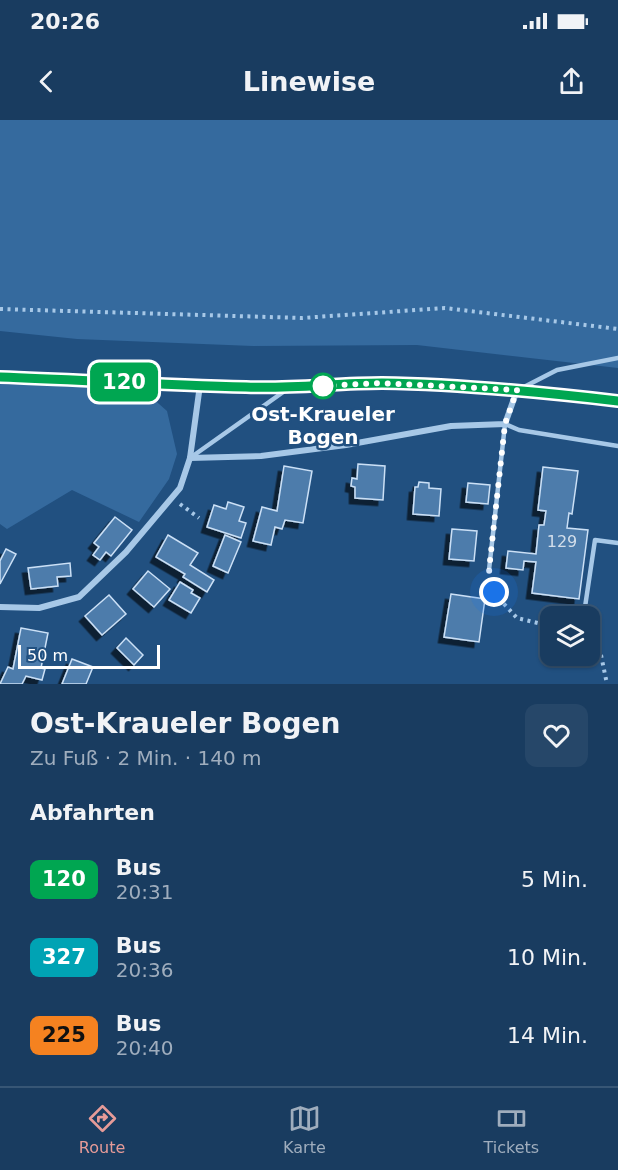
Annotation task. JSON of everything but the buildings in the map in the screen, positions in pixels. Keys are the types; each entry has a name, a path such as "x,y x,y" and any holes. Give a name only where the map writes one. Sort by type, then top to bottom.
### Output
{"street":[{"path":"0,377 289,388 380,383 517,390 618,401"},
{"path":"0,607 39,608 79,597 126,552 180,488 190,458 200,386"},
{"path":"190,458 261,456 346,445 451,426 505,424 517,390"}],"lane":[{"path":"517,390 557,370 618,358"},
{"path":"190,458 289,388"},
{"path":"489,570 505,424 519,430 618,446"},
{"path":"585,606 595,540 618,543"}],"path":[{"path":"0,309 302,318 445,308 618,329"},
{"path":"172,498 199,518"},
{"path":"489,570 494,592 517,618 540,624"},
{"path":"600,650 607,684"}],"shaded area":[{"path":"0,120 618,120 618,368 417,345 253,346 77,339 0,331"},
{"path":"0,384 142,389 167,411 177,454 169,479 139,522 72,490 7,529 0,524"}],"bus line":[{"name":"120","path":"0,377 289,388 380,383 438,385 517,390 618,401"}],"place":[{"name":"Ost-Kraueler Bogen","path":"323,386"}],"route":[{"path":"323,386 380,383 517,390 505,424 489,570 494,592"}]}
